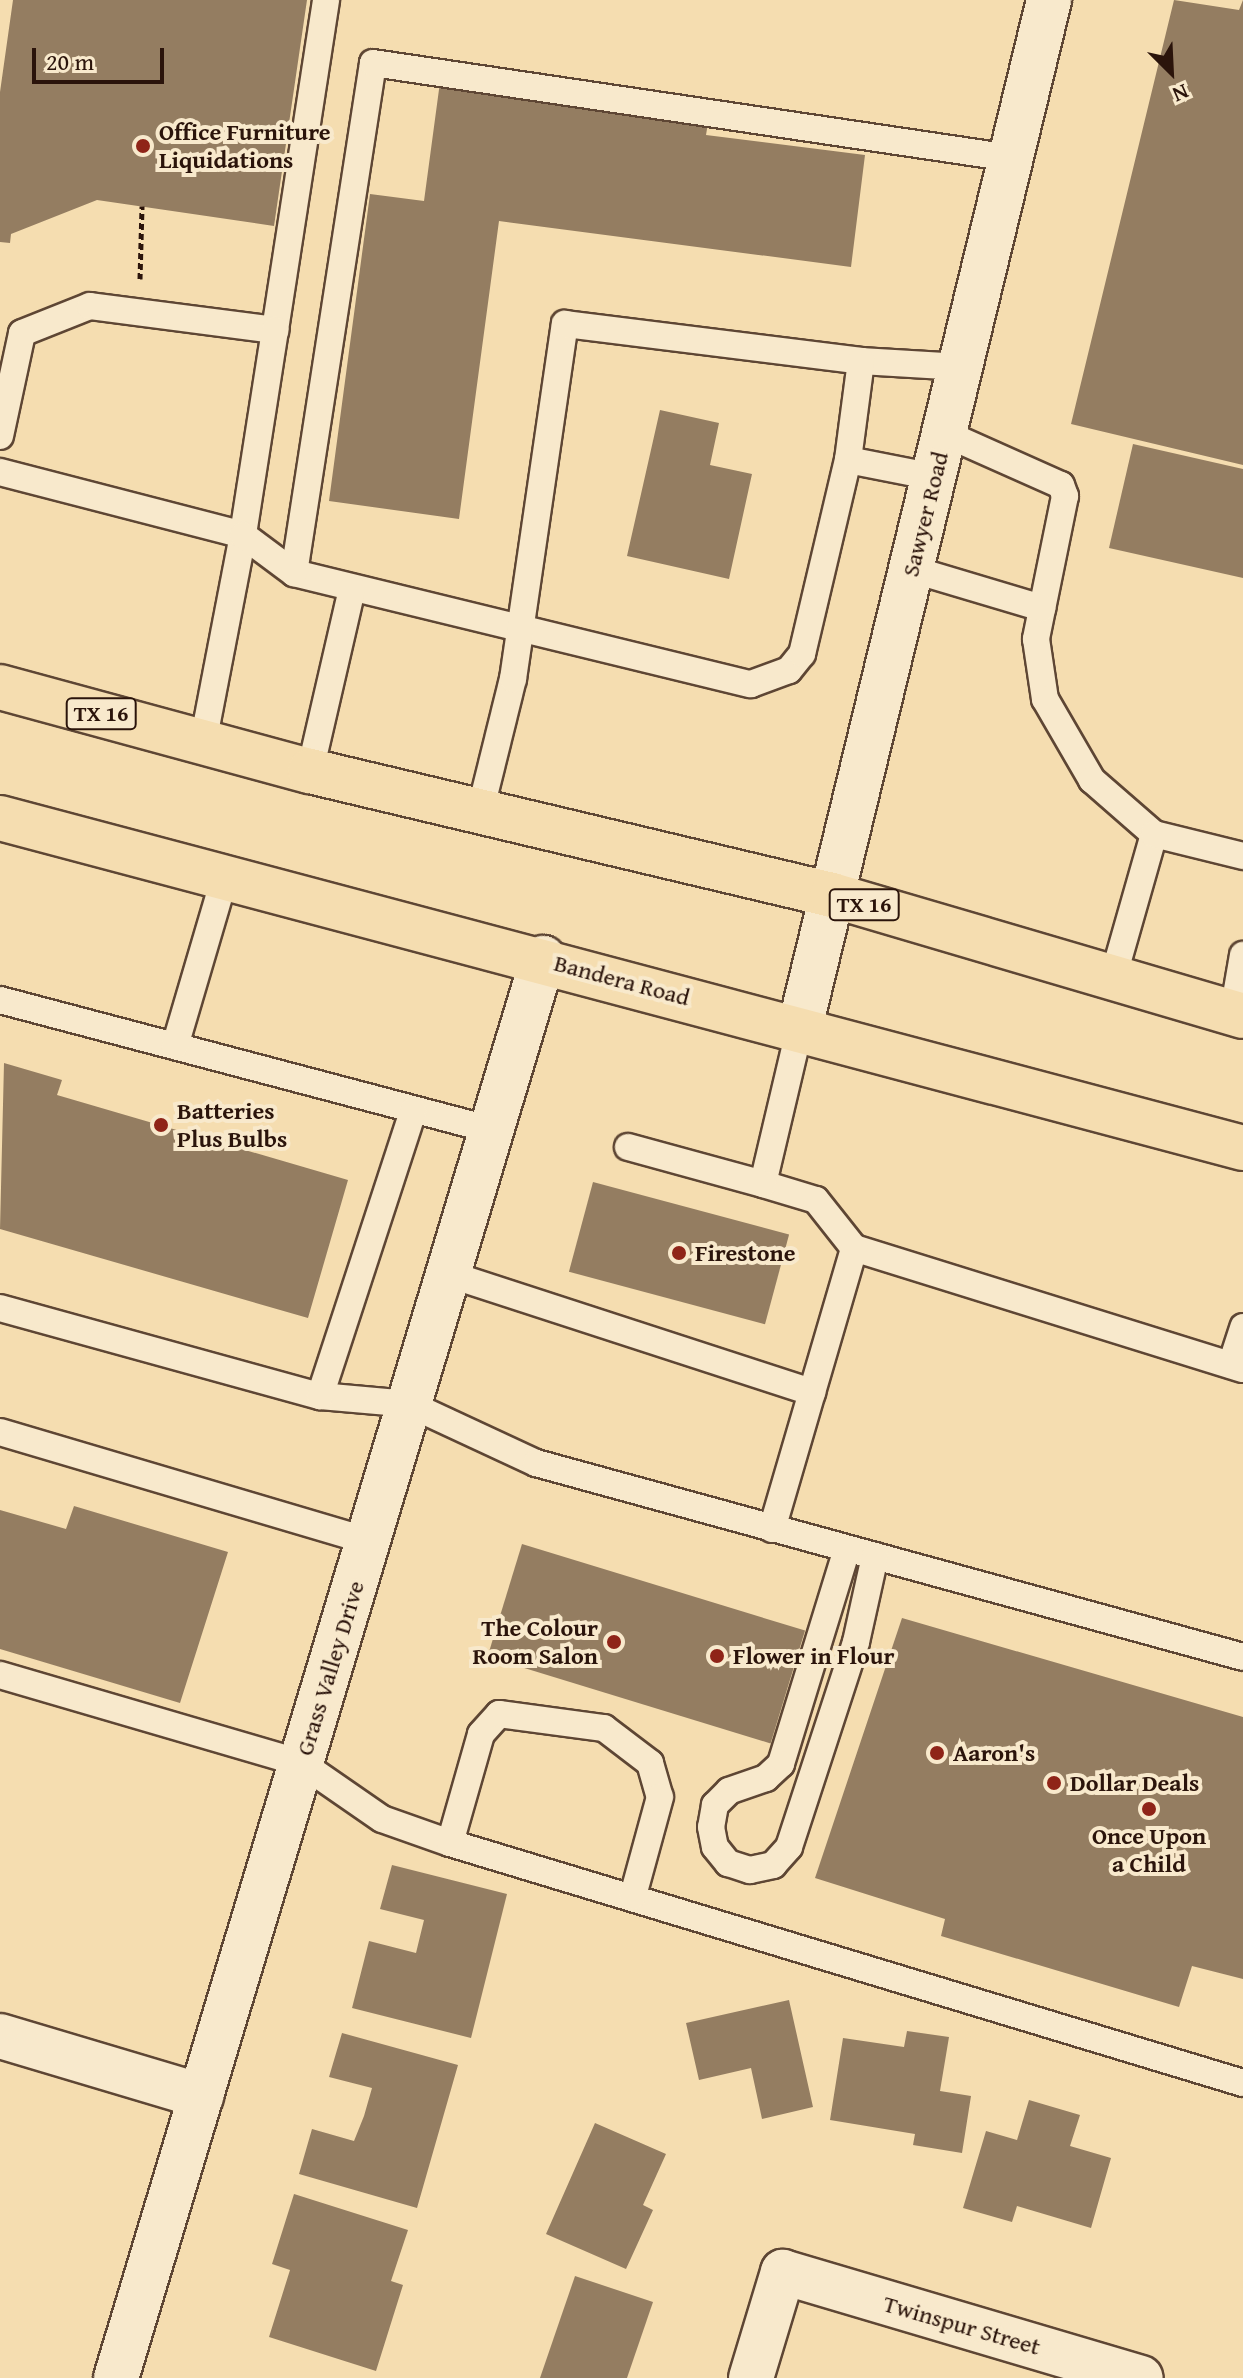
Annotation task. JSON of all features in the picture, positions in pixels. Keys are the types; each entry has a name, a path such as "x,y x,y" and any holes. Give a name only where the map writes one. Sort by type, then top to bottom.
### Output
{"main road":[{"name":"TX 16","path":"0,687 310,771 832,895 1238,1014"},
{"name":"Bandera Road","path":"0,818 543,958 1243,1148"}],"street":[{"name":"Sawyer Road","path":"800,1027 1049,0"},
{"name":"Grass Valley Drive","path":"116,2378 543,958"},
{"path":"0,2036 201,2096"},
{"name":"Twinspur Street","path":"751,2378 783,2272 1141,2378"}],"lane":[{"path":"203,742 243,535 326,0"},
{"path":"294,573 373,63 1011,158"},
{"path":"0,436 22,333 90,306 275,330"},
{"path":"480,812 513,679 565,324 861,361 961,367"},
{"path":"0,472 243,535 294,573 352,589 734,683 770,680 789,670 811,632 848,460 861,361"},
{"path":"944,433 1061,485 1065,496 1036,639 1045,699 1092,780 1154,834 1243,856"},
{"path":"848,460 934,477"},
{"path":"911,569 1042,608"},
{"path":"310,771 352,589"},
{"path":"1113,978 1154,834"},
{"path":"175,1046 225,876"},
{"path":"1238,1014 1243,955"},
{"path":"1,1002 492,1130"},
{"path":"763,1184 800,1027"},
{"path":"320,1396 413,1111"},
{"path":"628,1147 816,1200 854,1248 1237,1367 1243,1327"},
{"path":"772,1529 854,1248"},
{"path":"448,1274 812,1392"},
{"path":"0,1308 320,1396 409,1404 536,1463 1243,1657"},
{"path":"0,1432 368,1541"},
{"path":"847,1549 781,1764 766,1778 729,1791 715,1805 711,1827 715,1847 728,1863 750,1870 773,1865 789,1847 856,1642 875,1556"},
{"path":"0,1675 301,1763 382,1819 450,1843 1243,2083"},
{"path":"450,1843 481,1734 499,1714 604,1728 650,1763 660,1797 633,1896"}],"path":[{"path":"139,312 142,206"}],"building":[{"name":"Office Furniture Liquidations","path":"13,0 307,0 274,226 97,200 11,234 10,243 0,242 0,92"},
{"path":"1174,0 1239,10 1243,0 1243,465 1071,424"},
{"path":"440,82 709,117 706,135 865,155 851,267 499,221 459,519 329,501 370,194 424,201"},
{"path":"660,410 719,423 710,465 752,474 729,579 627,556"},
{"path":"1133,444 1243,469 1243,578 1109,548"},
{"path":"4,1063 62,1080 57,1095 348,1180 308,1318 0,1229"},
{"name":"Firestone","path":"593,1182 789,1235 765,1324 569,1272"},
{"path":"74,1506 228,1552 180,1703 0,1649 0,1510 66,1529"},
{"path":"522,1544 805,1631 771,1743 488,1657"},
{"path":"902,1618 1243,1717 1243,1979 1192,1966 1179,2007 941,1936 945,1919 815,1878"},
{"path":"392,1865 507,1894 471,2038 352,2008 369,1941 416,1953 424,1920 380,1909"},
{"path":"789,2000 813,2107 762,2119 751,2068 699,2080 686,2023"},
{"path":"907,2031 949,2037 940,2091 971,2096 962,2153 913,2145 915,2134 830,2120 843,2038 904,2047"},
{"path":"342,2033 458,2065 417,2208 299,2174 312,2129 354,2141 364,2116 372,2088 329,2077"},
{"path":"1029,2100 1080,2115 1070,2146 1111,2158 1091,2228 1017,2206 1012,2222 963,2208 986,2131 1017,2140"},
{"path":"595,2123 666,2154 643,2205 653,2210 626,2269 546,2234"},
{"path":"294,2194 408,2230 391,2281 403,2285 376,2371 269,2337 290,2270 272,2264"},
{"path":"575,2276 653,2302 627,2378 540,2378"}],"place":[{"name":"Office Furniture Liquidations","path":"143,146"},
{"name":"Batteries Plus Bulbs","path":"161,1125"},
{"name":"Firestone","path":"679,1253"},
{"name":"The Colour Room Salon","path":"614,1642"},
{"name":"Flower in Flour","path":"717,1656"},
{"name":"Aaron's","path":"937,1753"},
{"name":"Dollar Deals","path":"1054,1783"},
{"name":"Once Upon a Child","path":"1149,1809"}]}
